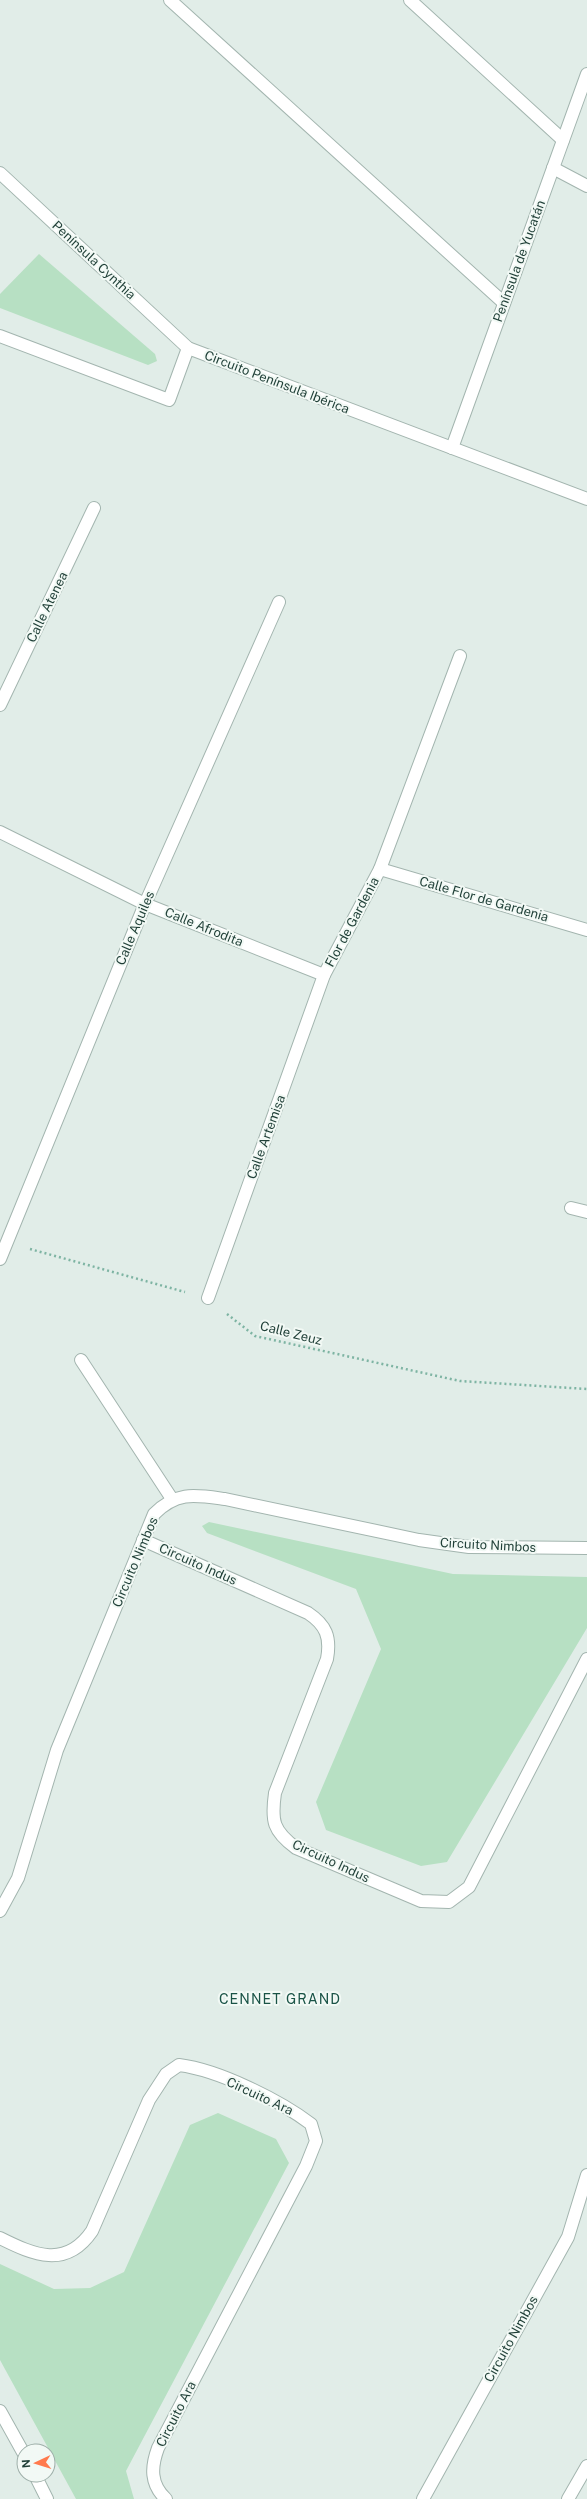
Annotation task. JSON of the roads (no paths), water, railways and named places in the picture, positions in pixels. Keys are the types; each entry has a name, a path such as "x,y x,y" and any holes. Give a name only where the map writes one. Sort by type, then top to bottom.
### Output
{"street":[{"path":"170,0 504,303"},
{"path":"410,0 563,140"},
{"name":"Península de Yucatán","path":"452,448 587,74"},
{"path":"553,168 587,186"},
{"name":"Península Cynthia","path":"0,173 188,348"},
{"name":"Circuito Península Ibérica","path":"0,336 169,400 188,348 587,499"},
{"name":"Calle Atenea","path":"0,705 94,508"},
{"name":"Calle Aquiles","path":"0,1259 145,904 279,602"},
{"name":"Flor de Gardenia","path":"324,975 380,869 460,656"},
{"name":"Calle Afrodita","path":"0,832 145,904 324,975"},
{"name":"Calle Flor de Gardenia","path":"380,869 587,930"},
{"name":"Calle Artemisa","path":"208,1298 324,975"},
{"path":"571,1208 587,1212"},
{"path":"81,1360 172,1499"},
{"name":"Circuito Nimbos","path":"0,1910 18,1878 32,1838 57,1750 143,1540 154,1514 172,1499 197,1496 225,1498 419,1540 469,1546 587,1548"},
{"name":"Circuito Indus","path":"143,1540 308,1612 320,1621 327,1632 330,1645 327,1659 276,1792 273,1810 275,1823 280,1836 296,1848 421,1901 449,1902 469,1887 587,1659"},
{"name":"Circuito Ara","path":"0,2238 31,2253 50,2256 71,2252 83,2244 92,2231 155,2090 166,2074 179,2065 207,2071 286,2106 311,2124 316,2141 306,2166 158,2448 152,2464 154,2482 166,2499"},
{"name":"Circuito Nimbos","path":"423,2499 568,2236 587,2175"},
{"path":"0,2411 18,2443"},
{"path":"568,2499 587,2466"},
{"path":"39,2483 47,2499"}],"district":[{"name":"CENNET GRAND","path":"280,1999"}]}
